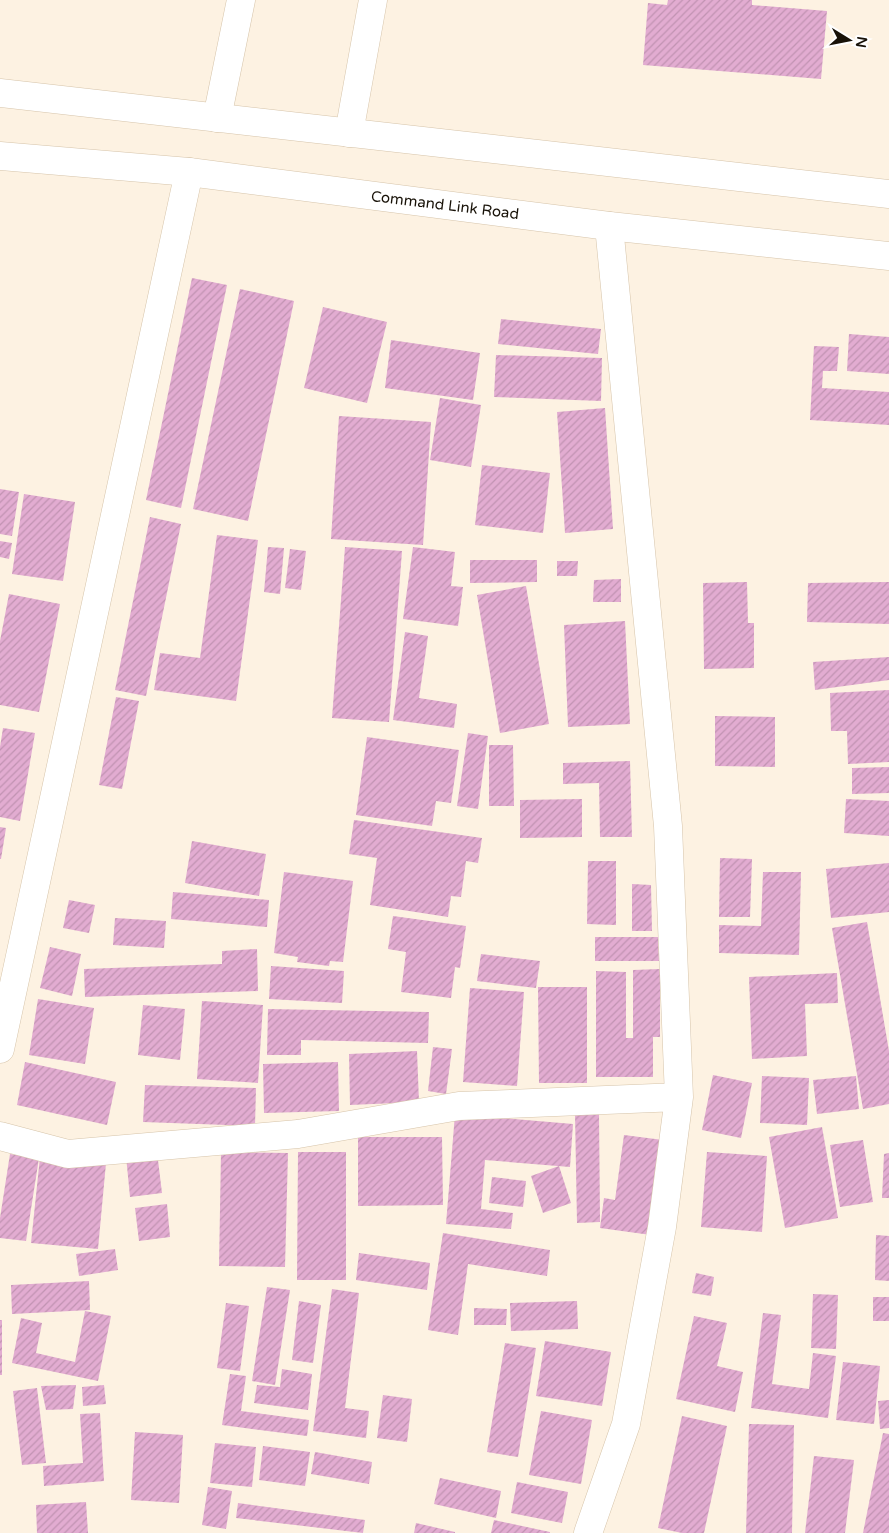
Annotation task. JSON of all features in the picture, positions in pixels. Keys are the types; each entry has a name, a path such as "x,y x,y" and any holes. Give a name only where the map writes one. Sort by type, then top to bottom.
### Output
{"street":[{"path":"217,118 241,0"},
{"path":"349,133 373,0"},
{"path":"0,93 889,194"},
{"name":"Command Link Road","path":"0,156 189,172 609,226 889,256"},
{"path":"0,1049 189,172"},
{"path":"588,1533 626,1424 662,1227 679,1097 668,826 609,226"},
{"path":"0,1136 68,1154 298,1134 459,1106 679,1097"}],"building":[{"path":"668,0 752,0 752,5 827,11 821,79 643,65 648,3 667,5"},
{"path":"192,278 227,285 181,508 146,500"},
{"path":"240,289 294,301 248,521 193,509"},
{"path":"323,307 387,322 367,403 304,388"},
{"path":"501,319 601,329 598,354 498,344"},
{"path":"849,334 889,337 889,374 847,371"},
{"path":"391,340 480,353 473,400 385,388"},
{"path":"814,346 839,347 837,371 823,371 822,388 889,392 889,425 810,420"},
{"path":"496,355 602,358 601,401 494,397"},
{"path":"440,398 481,405 471,467 430,460"},
{"path":"605,408 613,529 565,533 557,412"},
{"path":"339,416 431,422 423,545 331,539"},
{"path":"482,465 550,473 543,533 475,525"},
{"path":"0,489 19,492 12,536 0,534"},
{"path":"24,494 75,502 63,581 12,574"},
{"path":"150,517 181,524 146,696 115,690"},
{"path":"217,535 258,540 236,701 154,690 160,653 200,658"},
{"path":"0,541 12,543 9,559 0,557"},
{"path":"268,547 284,548 280,594 264,592"},
{"path":"345,547 402,551 389,722 332,718"},
{"path":"413,547 455,552 451,586 463,587 458,626 403,619"},
{"path":"290,549 306,551 301,590 285,588"},
{"path":"470,560 537,560 537,582 470,583"},
{"path":"557,561 578,561 577,576 557,576"},
{"path":"621,579 621,602 593,602 594,580"},
{"path":"747,582 748,623 754,623 754,668 704,669 703,583"},
{"path":"889,582 889,624 807,622 808,583"},
{"path":"526,586 549,724 500,733 477,595"},
{"path":"9,594 60,604 39,712 0,705 0,641"},
{"path":"625,621 630,724 568,727 564,625"},
{"path":"405,632 428,636 419,698 457,704 454,728 393,720"},
{"path":"889,657 889,680 815,690 813,662"},
{"path":"889,690 889,762 848,764 847,731 831,731 830,693"},
{"path":"116,697 139,701 122,789 99,785"},
{"path":"715,716 775,717 775,767 715,766"},
{"path":"3,728 35,733 20,821 0,817 0,747"},
{"path":"468,733 488,736 478,809 457,806"},
{"path":"367,737 459,750 451,803 436,801 432,826 356,815"},
{"path":"489,745 513,745 514,806 489,806"},
{"path":"630,761 632,837 600,837 599,783 563,784 563,763"},
{"path":"889,767 889,793 852,794 852,768"},
{"path":"582,799 582,837 520,838 520,800"},
{"path":"846,799 889,801 889,836 844,833"},
{"path":"354,820 482,838 478,863 466,861 461,897 451,896 448,917 370,905 377,858 349,854"},
{"path":"0,827 6,828 1,859 0,859"},
{"path":"192,841 266,854 259,896 185,883"},
{"path":"720,858 752,859 750,917 719,917"},
{"path":"588,861 616,861 616,925 587,924"},
{"path":"889,863 889,912 831,918 826,869"},
{"path":"284,872 353,881 343,962 330,961 329,966 297,962 298,957 274,953"},
{"path":"763,872 801,872 799,955 719,953 719,925 761,926"},
{"path":"632,884 651,885 652,931 632,931"},
{"path":"173,892 269,900 267,927 171,919"},
{"path":"69,900 95,905 89,933 63,928"},
{"path":"393,916 466,926 460,968 455,967 451,998 401,992 406,952 388,949"},
{"path":"115,918 166,921 164,948 113,945"},
{"path":"867,922 889,1051 889,1104 863,1109 832,928"},
{"path":"595,937 658,937 659,961 595,961"},
{"path":"50,947 81,954 72,996 40,988"},
{"path":"257,949 258,991 85,997 84,969 222,964 222,951"},
{"path":"481,954 540,961 536,988 477,981"},
{"path":"271,966 344,971 342,1003 269,999"},
{"path":"660,969 660,1037 653,1037 653,1077 596,1077 596,971 626,972 626,1038 633,1038 633,970"},
{"path":"837,973 838,1003 805,1004 807,1056 752,1059 749,977"},
{"path":"538,987 587,987 587,1083 539,1083"},
{"path":"470,988 524,992 517,1086 463,1082"},
{"path":"38,999 94,1008 85,1064 29,1055"},
{"path":"202,1001 263,1005 258,1083 197,1079"},
{"path":"143,1005 185,1009 180,1060 138,1055"},
{"path":"268,1009 429,1012 428,1043 301,1040 301,1055 267,1055"},
{"path":"433,1047 452,1049 446,1094 428,1091"},
{"path":"417,1051 419,1102 350,1105 349,1054"},
{"path":"25,1062 116,1082 107,1125 17,1105"},
{"path":"338,1062 339,1111 264,1113 263,1064"},
{"path":"713,1075 752,1083 741,1138 702,1130"},
{"path":"762,1076 809,1078 807,1125 760,1123"},
{"path":"856,1076 859,1109 817,1114 813,1080"},
{"path":"145,1085 256,1088 255,1126 143,1122"},
{"path":"599,1113 600,1222 577,1223 575,1114"},
{"path":"455,1114 573,1124 570,1167 485,1160 481,1209 513,1213 511,1229 446,1224"},
{"path":"822,1127 838,1218 785,1228 769,1137"},
{"path":"624,1135 663,1140 651,1235 600,1228 604,1198 615,1200"},
{"path":"358,1137 442,1137 443,1205 358,1206"},
{"path":"863,1140 873,1202 840,1207 830,1145"},
{"path":"157,1152 162,1193 130,1197 126,1156"},
{"path":"221,1152 288,1153 285,1267 219,1266"},
{"path":"298,1152 346,1152 346,1280 297,1280"},
{"path":"707,1152 767,1156 762,1232 701,1227"},
{"path":"889,1153 889,1198 882,1198 884,1154"},
{"path":"10,1154 39,1158 26,1241 0,1238 0,1218"},
{"path":"40,1157 106,1163 98,1249 31,1243"},
{"path":"559,1166 571,1203 543,1213 531,1176"},
{"path":"492,1177 526,1181 523,1207 489,1203"},
{"path":"167,1204 170,1237 139,1241 135,1208"},
{"path":"443,1233 550,1250 547,1276 468,1264 458,1335 428,1330"},
{"path":"876,1235 889,1236 889,1281 875,1280"},
{"path":"115,1249 118,1270 79,1276 76,1254"},
{"path":"359,1253 430,1263 427,1290 356,1280"},
{"path":"696,1273 714,1277 711,1296 692,1293"},
{"path":"89,1281 90,1310 12,1314 11,1285"},
{"path":"267,1287 290,1290 275,1385 252,1381"},
{"path":"332,1289 359,1293 345,1408 369,1411 366,1438 313,1431"},
{"path":"813,1294 838,1295 836,1349 811,1348"},
{"path":"873,1297 889,1297 889,1321 873,1321"},
{"path":"299,1301 321,1305 313,1363 292,1360"},
{"path":"577,1301 578,1329 511,1331 510,1303"},
{"path":"226,1303 249,1306 240,1371 217,1368"},
{"path":"474,1308 507,1309 506,1325 474,1325"},
{"path":"85,1311 111,1316 98,1381 12,1363 21,1318 42,1323 36,1353 75,1362"},
{"path":"763,1313 781,1315 772,1384 809,1389 813,1353 836,1356 828,1418 751,1408"},
{"path":"694,1316 727,1323 717,1366 743,1372 735,1412 676,1399"},
{"path":"0,1320 2,1320 2,1375 0,1375"},
{"path":"545,1341 611,1352 602,1406 536,1396"},
{"path":"505,1343 536,1348 518,1457 487,1452"},
{"path":"843,1362 880,1366 874,1424 836,1420"},
{"path":"282,1369 312,1374 308,1410 254,1403 257,1385 280,1387"},
{"path":"230,1374 246,1376 241,1411 309,1420 307,1436 222,1425"},
{"path":"76,1385 73,1409 46,1410 41,1386"},
{"path":"104,1385 106,1404 83,1406 82,1387"},
{"path":"37,1388 46,1463 22,1465 13,1391"},
{"path":"383,1395 412,1399 407,1442 377,1438"},
{"path":"889,1400 889,1428 880,1429 878,1401"},
{"path":"541,1411 592,1420 581,1484 529,1475"},
{"path":"100,1413 104,1481 44,1486 43,1466 83,1463 80,1414"},
{"path":"682,1416 727,1426 704,1533 682,1533 658,1528"},
{"path":"749,1424 794,1425 792,1533 746,1533"},
{"path":"135,1432 183,1435 179,1503 131,1500"},
{"path":"883,1433 889,1434 889,1533 863,1533"},
{"path":"215,1443 256,1447 252,1487 210,1483"},
{"path":"263,1446 310,1452 305,1486 259,1480"},
{"path":"315,1452 372,1462 369,1484 311,1474"},
{"path":"814,1456 854,1460 845,1533 805,1533"},
{"path":"440,1478 501,1491 496,1518 434,1504"},
{"path":"517,1482 568,1492 562,1523 511,1513"},
{"path":"208,1487 232,1491 226,1529 202,1525"},
{"path":"86,1502 88,1533 37,1533 36,1505"},
{"path":"238,1503 365,1520 363,1533 236,1518"},
{"path":"494,1520 550,1532 550,1533 491,1533"},
{"path":"416,1523 455,1532 455,1533 414,1533"}]}
